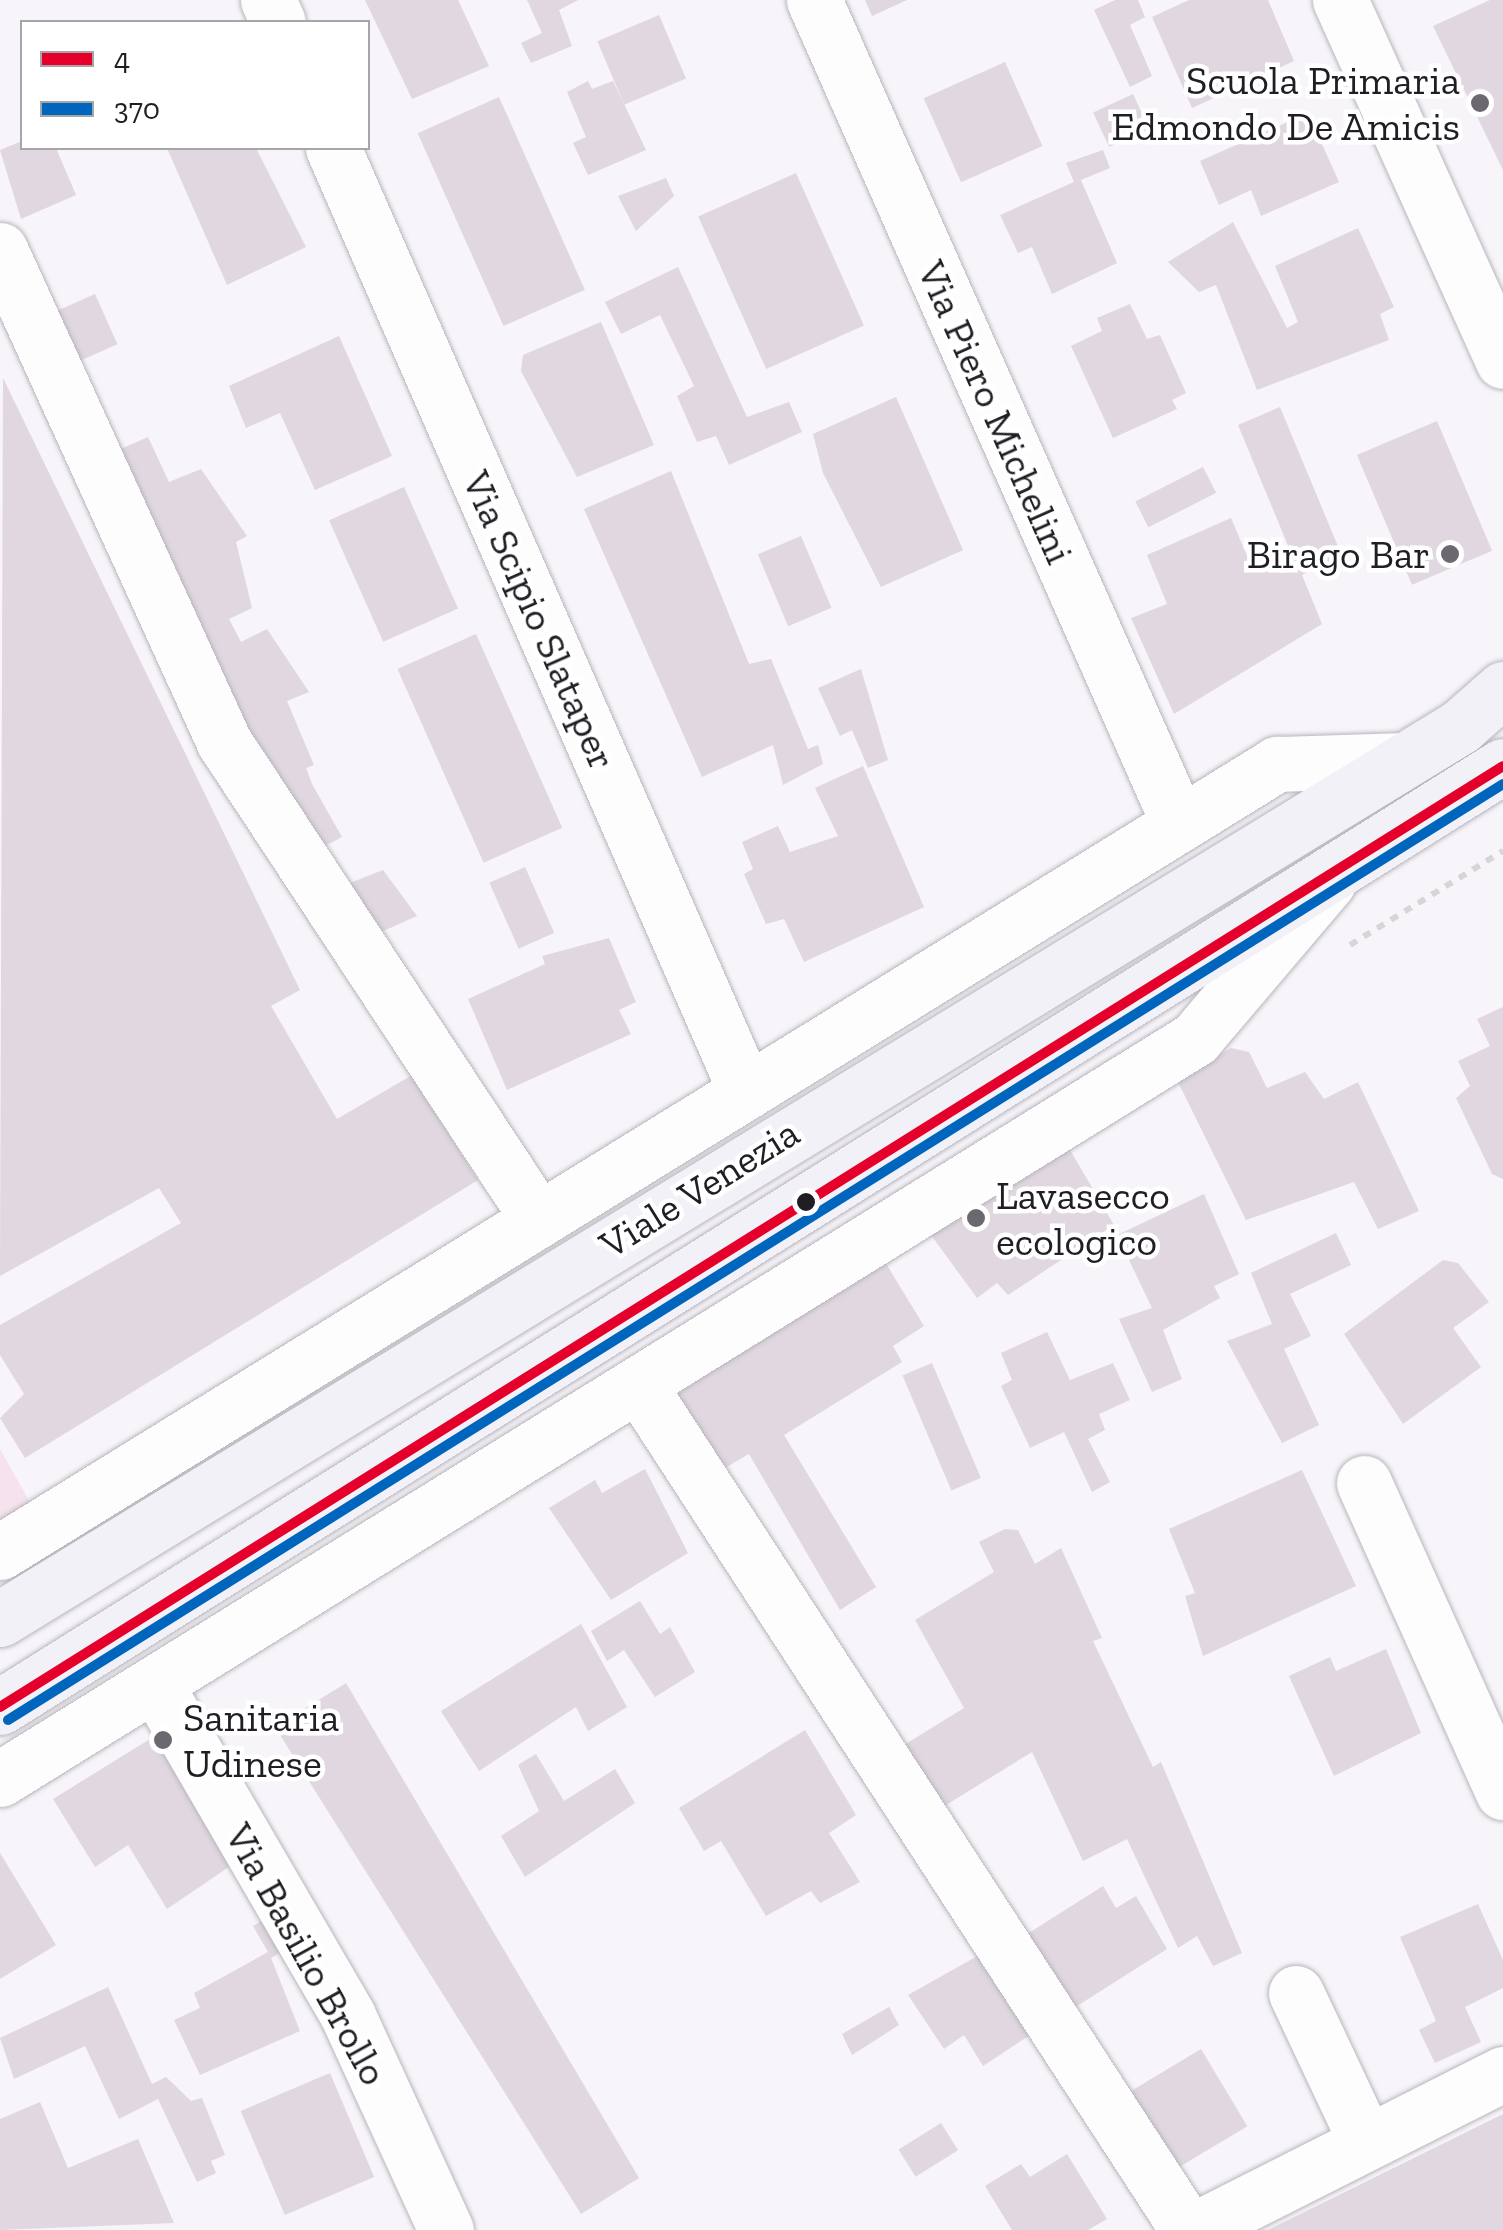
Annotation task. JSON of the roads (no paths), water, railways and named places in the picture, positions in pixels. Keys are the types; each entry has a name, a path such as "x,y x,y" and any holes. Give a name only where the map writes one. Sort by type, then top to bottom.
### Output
{"main road":[{"name":"Viale Venezia","path":"0,1619 1401,760 1503,690"},
{"name":"Viale Venezia","path":"0,1707 1503,766"}],"street":[{"name":"Via Piero Michelini","path":"814,0 1179,824"},
{"path":"1340,0 1503,362"},
{"name":"Via Scipio Slataper","path":"334,150 746,1092"},
{"path":"0,250 224,742 539,1220"},
{"name":"Viale Venezia","path":"0,1552 1276,764 1401,760"},
{"name":"Viale Venezia","path":"0,1779 1196,1039 1339,870"},
{"path":"638,1384 1191,2230 1503,2074"},
{"path":"1364,1483 1503,1792"},
{"name":"Via Basilio Brollo","path":"155,1684 348,2016 446,2230"},
{"path":"1296,1994 1366,2142"}],"place":[{"name":"Scuola Primaria Edmondo De Amicis","path":"1480,103"},
{"name":"Birago Bar","path":"1450,554"},
{"name":"Lavasecco ecologico","path":"976,1218"},
{"name":"Sanitaria Udinese","path":"163,1740"}]}
